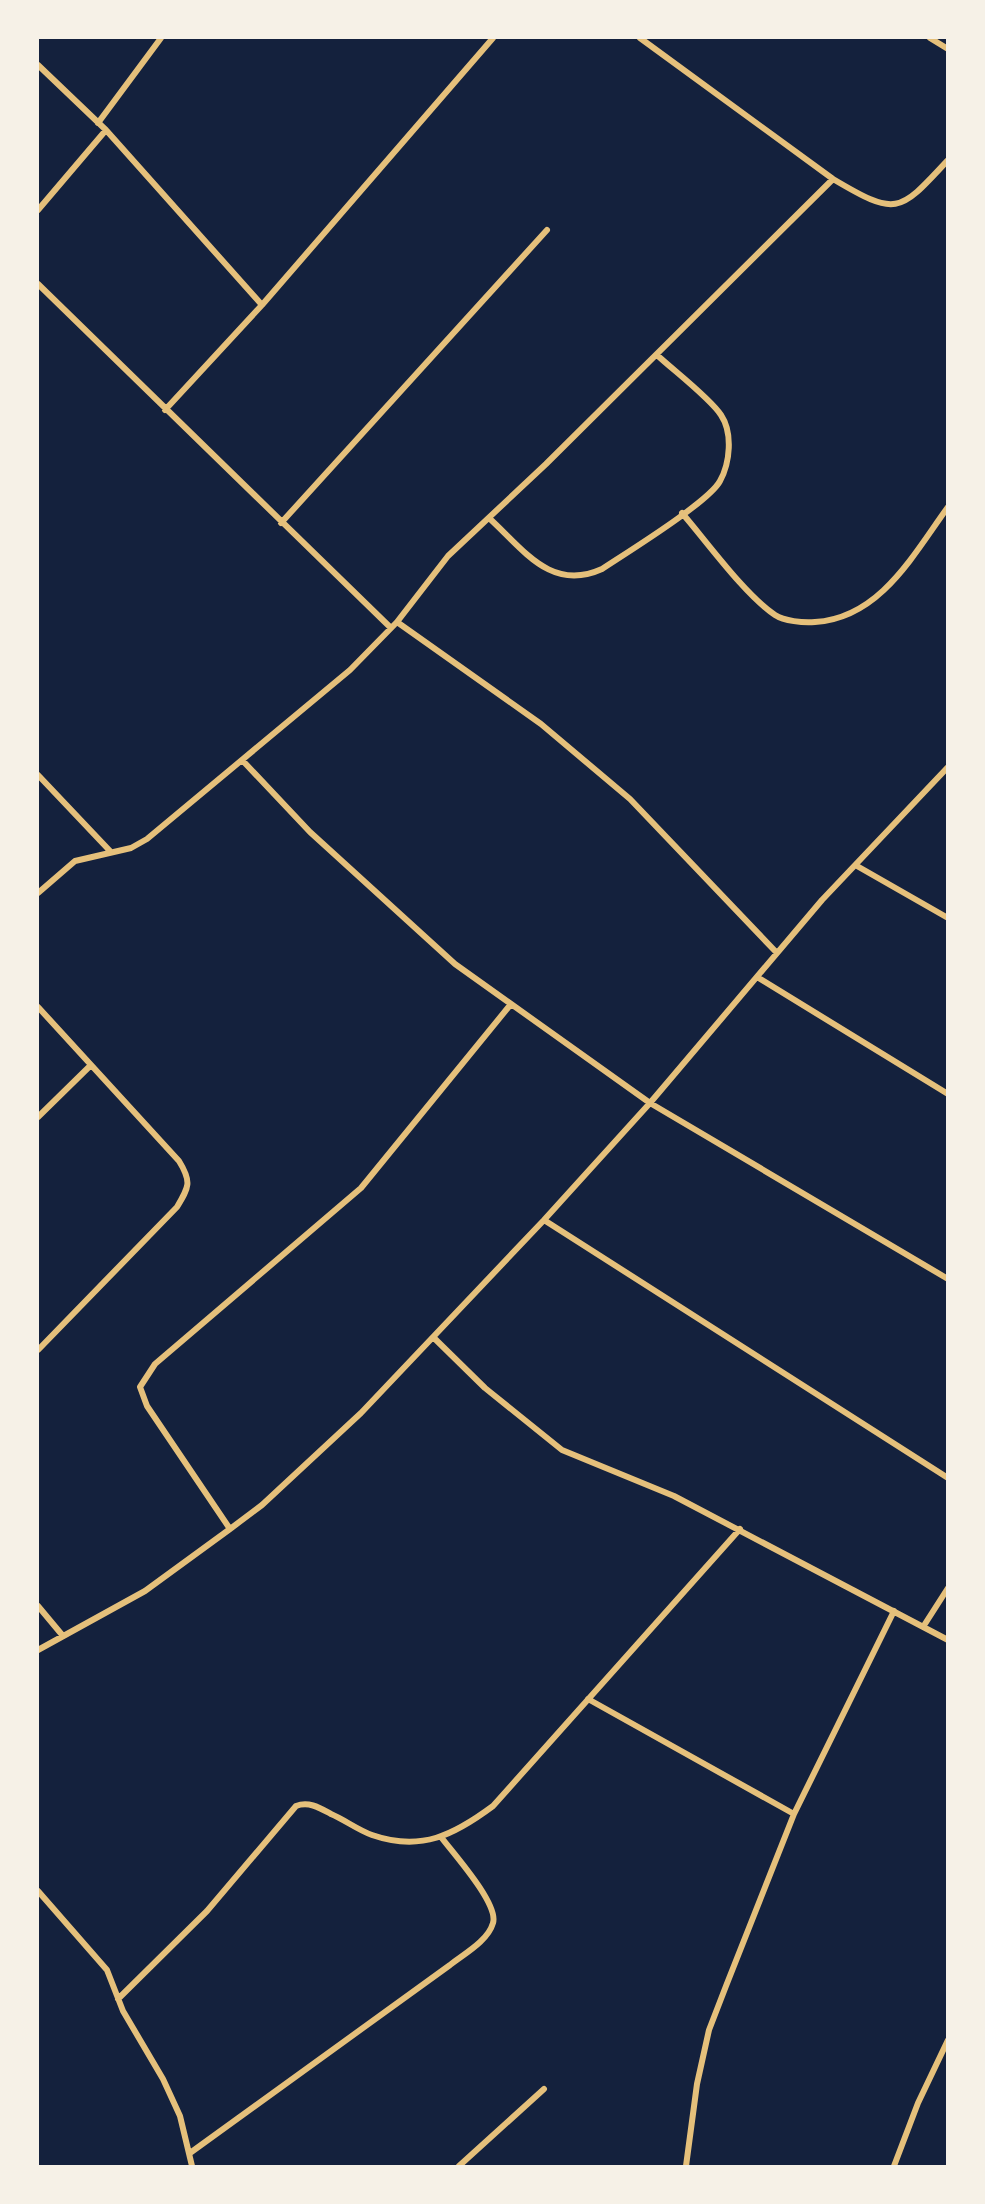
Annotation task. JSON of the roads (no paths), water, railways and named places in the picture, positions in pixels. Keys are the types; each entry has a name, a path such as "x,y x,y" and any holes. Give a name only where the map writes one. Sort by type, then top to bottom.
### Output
{"street":[{"path":"98,123 161,38"},
{"path":"165,410 262,305 493,38"},
{"path":"640,38 833,179 867,199 888,205 903,204 917,194 948,160"},
{"path":"930,38 948,49"},
{"path":"38,65 106,130 262,305"},
{"path":"38,210 106,130"},
{"path":"38,893 75,861 110,851 131,848 147,839 350,670 397,622 448,556 657,355 833,179"},
{"path":"281,523 547,230"},
{"path":"38,284 391,628"},
{"path":"489,518 543,568 562,577 585,577 602,569 704,499 720,482 729,452 728,433 721,415 657,355"},
{"path":"682,513 761,604 777,617 806,623 830,621 877,599 903,569 948,507"},
{"path":"397,622 541,724 630,799 777,953"},
{"path":"242,760 358,878 455,964 650,1103 948,1279"},
{"path":"38,1650 145,1591 230,1529 262,1505 361,1413 544,1220 650,1103 822,900 857,866 948,767"},
{"path":"38,775 110,851"},
{"path":"857,866 948,918"},
{"path":"758,977 948,1094"},
{"path":"230,1529 147,1406 140,1387 155,1364 361,1188 511,1004"},
{"path":"38,1008 179,1161 188,1174 188,1189 177,1207 38,1350"},
{"path":"38,1117 91,1065"},
{"path":"544,1220 948,1478"},
{"path":"433,1336 485,1388 562,1450 649,1484 740,1529 948,1640"},
{"path":"118,1999 207,1911 296,1806 314,1805 371,1835 396,1841 422,1842 463,1828 493,1806 740,1529"},
{"path":"923,1627 948,1588"},
{"path":"38,1606 63,1636"},
{"path":"686,2166 697,2084 710,2030 794,1814 894,1611"},
{"path":"588,1700 794,1814"},
{"path":"190,2153 476,1946 487,1933 493,1924 493,1907 441,1837"},
{"path":"38,1891 107,1970 118,1999 180,2116 192,2166"},
{"path":"894,2166 918,2103 948,2040"},
{"path":"459,2166 544,2089"}]}
